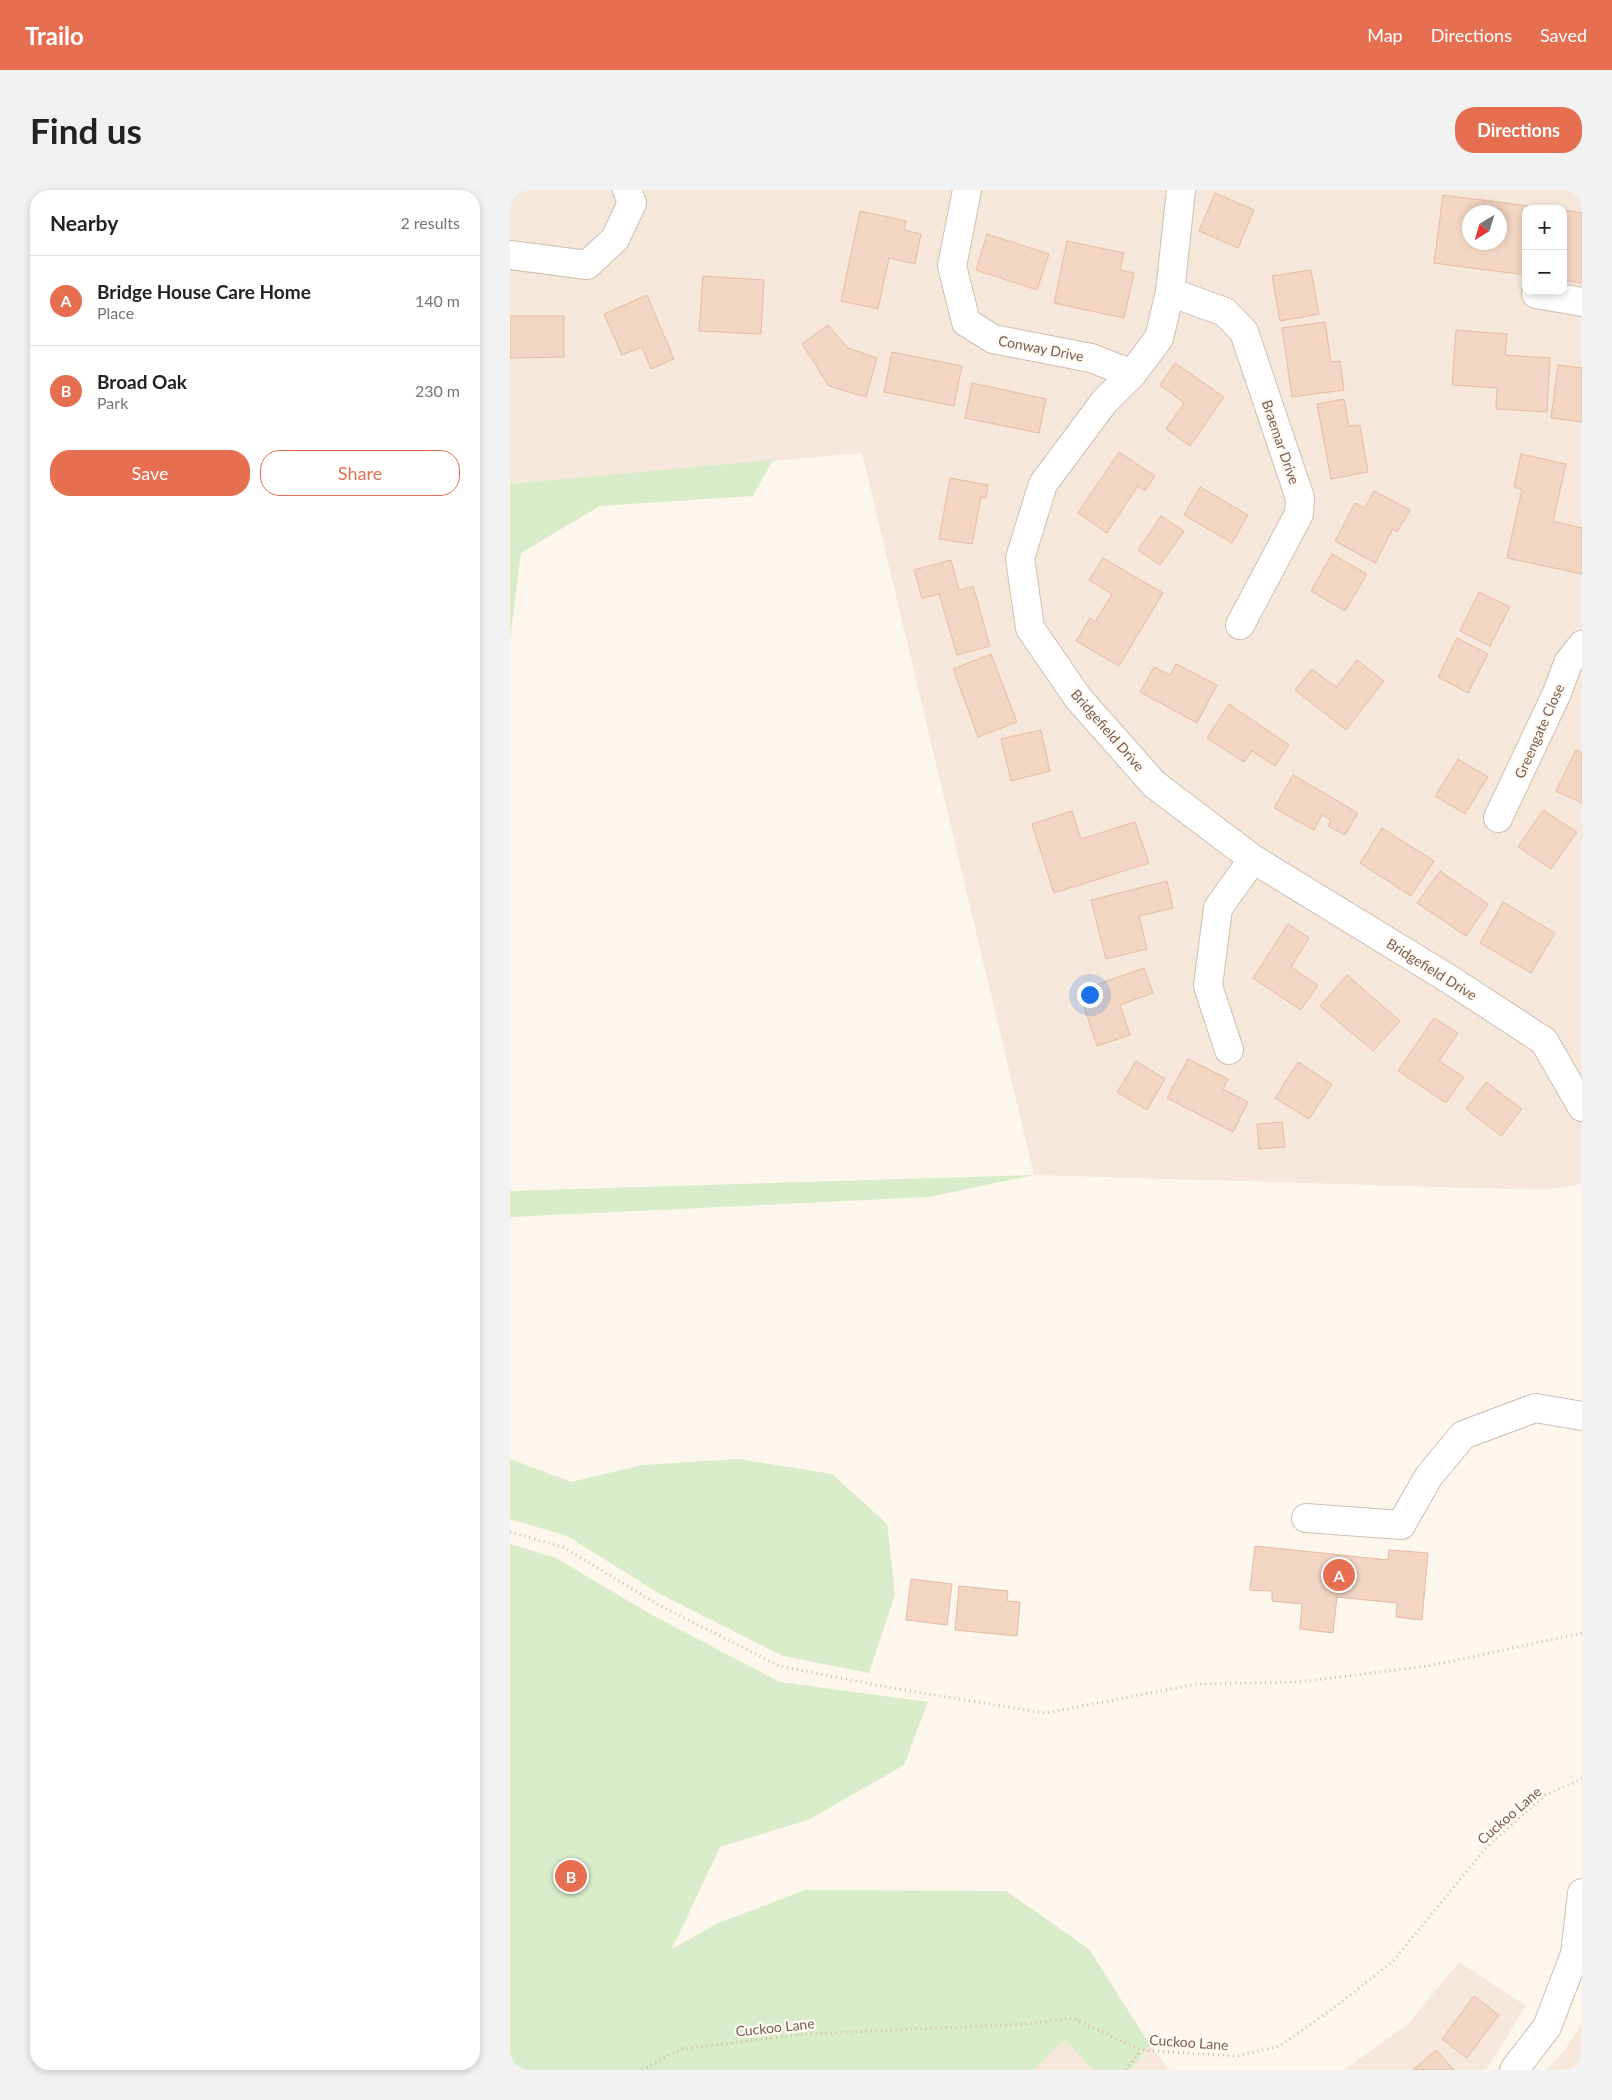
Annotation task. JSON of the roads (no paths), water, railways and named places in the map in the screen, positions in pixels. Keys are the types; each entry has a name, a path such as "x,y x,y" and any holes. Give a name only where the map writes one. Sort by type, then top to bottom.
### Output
{"street":[{"path":"510,255 587,265 615,240 632,203 627,190"},
{"name":"Conway Drive","path":"967,190 952,266 966,322 993,339 1091,358 1132,374"},
{"name":"Bridgefield Drive","path":"1181,190 1170,292 1159,338 1132,374 1104,402 1042,484 1020,558 1030,628 1078,698 1154,784 1253,859 1449,979 1544,1041 1582,1106"},
{"name":"Braemar Drive","path":"1170,292 1225,312 1244,332 1300,498 1299,514 1240,625"},
{"path":"1542,295 1582,302"},
{"name":"Greengate Close","path":"1498,818 1568,663 1582,645"},
{"path":"1229,1050 1208,986 1218,908 1253,859"},
{"path":"1306,1518 1401,1525 1429,1476 1463,1434 1535,1408 1582,1416"},
{"path":"1514,2070 1547,2027 1578,1953 1582,1893"}],"place":[{"name":"Bridge House Care Home","path":"1339,1575"},
{"name":"Broad Oak","path":"571,1876"}]}
